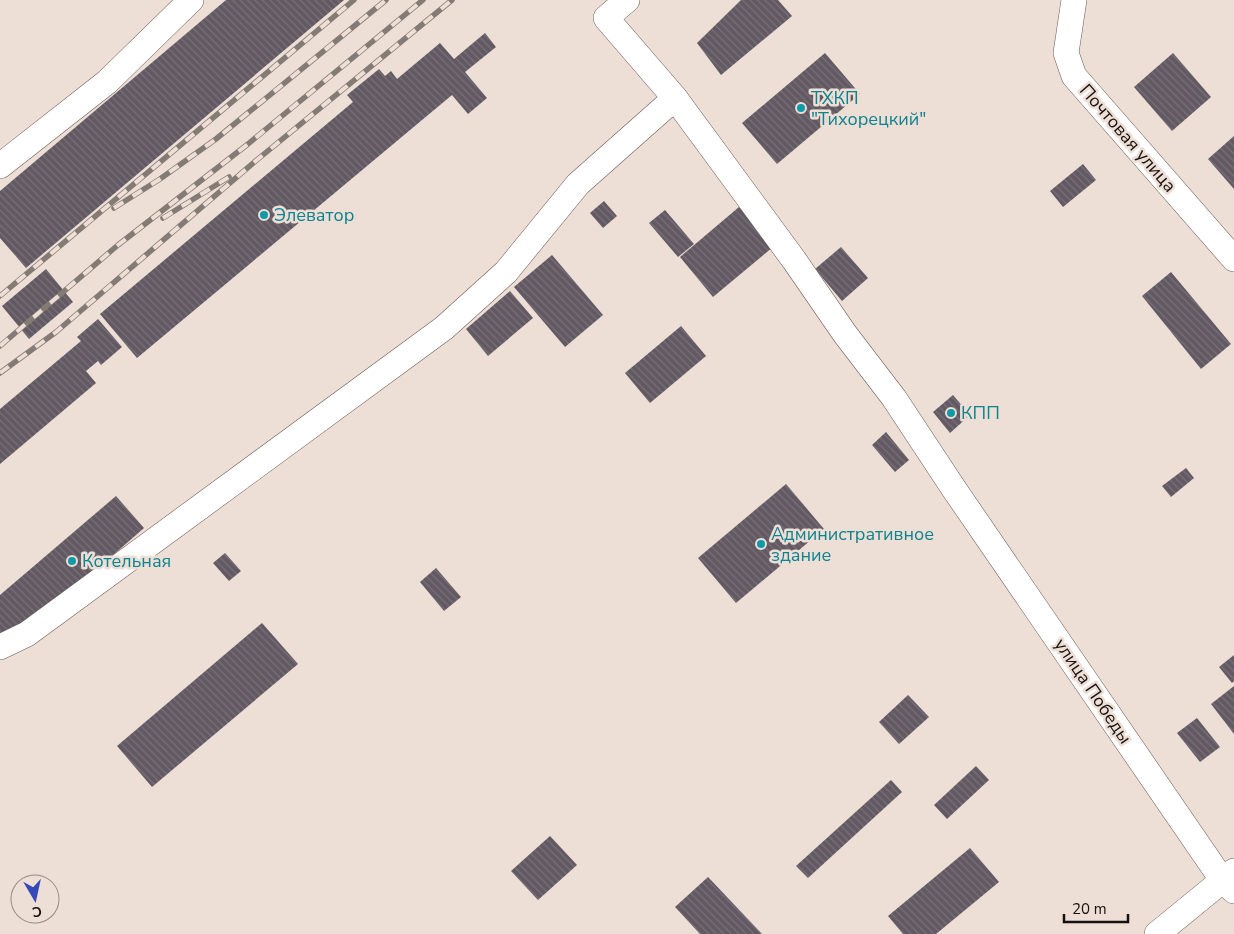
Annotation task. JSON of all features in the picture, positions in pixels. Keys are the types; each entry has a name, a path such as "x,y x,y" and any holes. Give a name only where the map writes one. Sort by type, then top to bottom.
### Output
{"street":[{"path":"0,166 107,82 191,0"},
{"name":"улица Победы","path":"627,0 606,18 675,98 794,260 845,334 894,398 954,489 1230,881"},
{"name":"Почтовая улица","path":"1074,0 1066,53 1074,76 1234,259"},
{"path":"0,647 27,634 444,328 506,272 578,184 675,98"},
{"path":"1157,934 1230,881"}],"building":[{"path":"226,0 344,0 26,268 0,238 0,191"},
{"path":"741,0 778,0 792,16 721,75 697,43"},
{"name":"Элеватор","path":"485,33 496,47 465,72 487,98 468,114 452,95 137,358 100,314 353,102 347,95 379,69 385,76 391,71 397,79 440,43 454,59"},
{"name":"ТХКП \"Тихорецкий\"","path":"825,53 860,94 777,164 742,123"},
{"path":"1173,53 1211,97 1172,131 1134,87"},
{"path":"1234,136 1234,189 1208,159"},
{"path":"1083,164 1096,180 1063,207 1050,191"},
{"path":"604,201 617,216 603,228 590,213"},
{"path":"739,207 773,247 713,297 680,257"},
{"path":"665,210 694,244 678,257 649,223"},
{"path":"841,247 868,278 842,301 815,269"},
{"path":"552,255 603,315 565,347 514,287"},
{"path":"46,269 73,302 29,339 2,306"},
{"path":"1171,272 1231,344 1201,369 1142,296"},
{"path":"510,291 533,318 488,356 466,329"},
{"path":"98,319 122,347 101,365 98,361 86,371 96,383 0,464 0,409 81,341 77,337"},
{"path":"681,326 706,356 650,403 625,373"},
{"name":"КПП","path":"953,395 970,415 950,433 933,412"},
{"path":"886,432 909,460 895,472 872,445"},
{"path":"1186,468 1194,478 1171,497 1162,486"},
{"name":"Административное здание","path":"786,484 824,529 736,603 698,558"},
{"name":"Котельная","path":"116,496 144,528 9,646 0,633 0,595"},
{"path":"225,553 241,571 229,581 213,563"},
{"path":"436,568 461,597 444,611 420,582"},
{"path":"262,623 298,664 152,787 117,746"},
{"path":"1234,655 1234,681 1232,683 1219,667"},
{"path":"1234,686 1234,734 1211,704"},
{"path":"908,695 929,717 899,744 879,722"},
{"path":"1197,718 1220,747 1200,762 1177,733"},
{"path":"976,766 989,780 947,819 934,805"},
{"path":"891,780 902,792 808,878 796,866"},
{"path":"550,836 577,865 538,900 511,871"},
{"path":"970,848 999,882 936,934 903,934 888,916"},
{"path":"708,877 762,934 700,934 675,907"}],"railway":[{"path":"0,296 354,0"},
{"path":"114,208 160,179 216,139 386,0"},
{"path":"0,346 118,245 248,144 423,0"},
{"path":"0,373 56,332 258,159 452,0"},
{"path":"163,218 229,177"}],"place":[{"name":"ТХКП \"Тихорецкий\"","path":"801,108"},
{"name":"Элеватор","path":"264,215"},
{"name":"КПП","path":"951,413"},
{"name":"Административное здание","path":"761,544"},
{"name":"Котельная","path":"72,561"}]}
